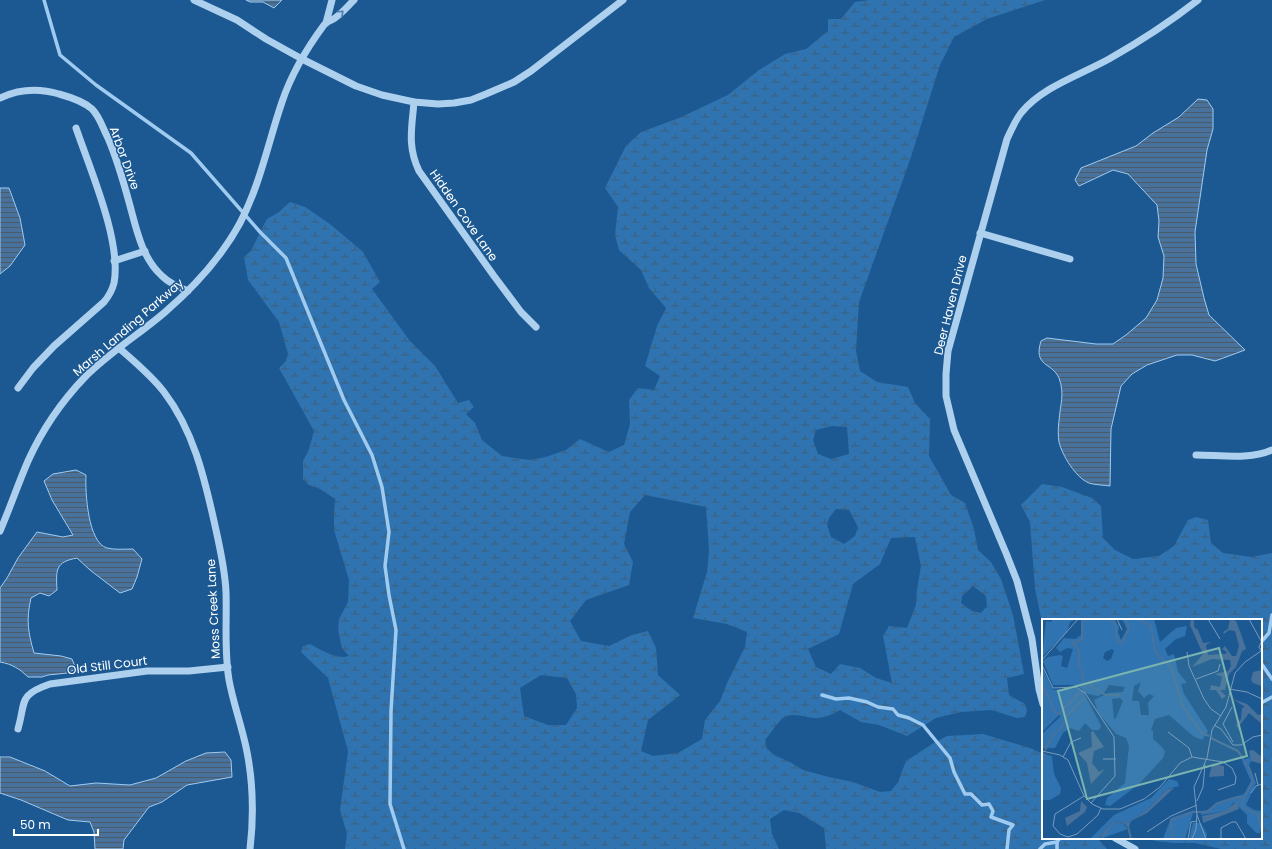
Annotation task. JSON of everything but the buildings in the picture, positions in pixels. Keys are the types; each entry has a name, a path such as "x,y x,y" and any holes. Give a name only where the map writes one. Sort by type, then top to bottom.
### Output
{"street":[{"path":"194,0 237,20 266,39 302,59 356,86 382,95 414,102 438,104 465,101 514,82 531,71 623,0"},
{"path":"326,23 332,0"},
{"name":"Marsh Landing Parkway","path":"0,530 28,462 43,432 62,404 84,378 119,348 164,313 188,291 213,263 239,224 259,179 288,86 302,59 326,23 334,19 354,0"},
{"name":"Deer Haven Drive","path":"1042,700 1032,639 1017,581 954,430 946,396 948,351 1007,139 1012,126 1021,113 1042,93 1121,52 1154,32 1198,0"},
{"name":"Arbor Drive","path":"0,98 8,94 24,90 51,91 84,103 92,110 98,118 114,154 145,251 154,267 162,276 174,285 188,291"},
{"name":"Hidden Cove Lane","path":"414,102 410,140 411,150 419,171 494,276 521,312 536,327"},
{"path":"18,388 33,368 54,346 104,302 110,294 114,284 112,240 106,215 76,128"},
{"path":"980,233 1070,258"},
{"path":"114,261 145,251"},
{"name":"Moss Creek Lane","path":"119,348 150,376 165,393 180,416 190,434 197,454 210,502 221,552 226,593 226,649 232,695 246,747 251,776 253,809 250,849"},
{"path":"1196,455 1249,455 1272,450"},
{"name":"Old Still Court","path":"18,729 25,697 30,692 50,684 147,671 189,671 228,668"},
{"path":"1117,839 1135,849"}],"green space":[{"path":"869,0 1045,0 987,19 954,37 940,65 910,160 859,302 856,351 860,371 877,382 908,387 915,403 930,419 929,456 951,495 965,503 974,529 978,550 991,562 1001,579 1013,615 1024,674 1007,678 1009,695 1025,704 1027,711 1025,717 1017,718 991,710 961,712 936,718 907,736 879,725 861,722 840,710 829,716 820,718 791,715 780,720 765,740 767,749 776,756 803,770 853,782 880,792 891,791 898,782 906,761 932,744 947,736 983,734 1030,748 1042,754 1042,839 1098,839 1107,849 826,849 824,828 799,813 784,810 770,819 772,834 779,849 345,849 347,834 340,810 348,751 328,678 301,652 303,646 310,644 334,656 349,656 342,648 338,630 339,619 348,602 349,580 334,530 335,499 320,489 309,485 303,479 303,461 309,449 314,431 279,368 286,361 288,354 279,322 248,280 244,257 251,251 267,219 279,212 290,202 305,207 330,224 363,252 380,282 372,289 410,341 435,366 458,403 469,400 474,407 466,414 475,423 482,440 502,456 529,460 546,457 566,450 580,439 609,452 624,445 630,424 629,400 638,388 654,390 660,376 645,366 657,326 666,308 649,288 641,270 619,250 615,235 618,207 605,188 626,146 641,132 679,118 728,95 759,70 785,54 806,49 828,31 828,19 841,19 855,2","holes":["832,426 847,427 849,454 831,459 818,454 813,440 816,430","645,495 706,507 709,550 707,572 693,618 727,624 747,632 745,647 720,701 705,720 702,739 678,753 653,756 641,751 648,720 680,695 658,675 656,648 648,631 632,635 609,646 581,641 570,621 586,600 629,585 633,562 624,544 630,512","836,509 849,510 858,527 855,536 844,544 831,537 827,525 829,518","915,537 921,566 916,605 907,628 889,626 883,636 892,683 876,678 860,668 840,664 831,674 816,667 808,649 839,634 853,584 880,564 891,538","973,586 986,596 987,606 981,613 972,611 961,603 962,596","541,675 567,678 576,694 577,708 566,725 548,725 524,716 520,688"]},
{"path":"1042,484 1062,487 1092,498 1101,506 1103,538 1115,550 1133,559 1159,556 1174,546 1188,520 1196,517 1208,520 1211,543 1223,553 1252,557 1272,553 1272,849 1221,849 1195,843 1174,843 1149,839 1262,839 1262,619 1042,619 1042,622 1035,589 1030,522 1021,505"}],"shaded area":[{"path":"246,0 282,0 274,8 263,2 250,2"},
{"path":"1198,99 1207,100 1213,109 1213,129 1207,150 1195,232 1196,264 1209,315 1245,350 1215,361 1192,355 1177,355 1147,365 1132,374 1121,386 1111,429 1110,486 1089,483 1079,476 1066,459 1059,442 1058,432 1062,389 1056,373 1041,360 1039,356 1041,341 1047,338 1096,344 1113,344 1146,318 1157,300 1163,278 1164,256 1158,237 1159,221 1157,205 1128,174 1113,170 1079,186 1075,180 1081,168 1136,146 1153,133 1179,117"},
{"path":"0,188 9,188 20,218 25,245 10,266 0,274"},
{"path":"76,470 86,475 86,493 89,516 96,537 101,544 110,549 133,549 142,559 132,589 120,593 77,558 64,562 58,568 57,590 49,596 40,593 31,598 28,620 30,639 34,653 61,656 72,659 76,669 67,673 42,677 28,677 16,667 0,662 0,588 18,558 37,532 63,537 73,535 52,500 44,481 53,474"},
{"path":"225,752 231,760 232,777 187,785 162,802 149,807 124,840 123,849 95,849 94,832 90,822 68,820 21,800 0,793 0,757 10,757 45,771 70,786 96,783 130,785 156,778 186,761 206,753"}],"waterway":[{"path":"44,0 60,55 96,85 191,153 260,232 286,258 344,400 372,455 382,487 389,532 385,566 396,630 391,711 390,804 404,849"},
{"path":"1262,641 1269,633 1272,615"},
{"path":"1262,664 1272,679"},
{"path":"822,695 836,699 849,698 867,702 878,707 893,709 898,715 909,718 923,725 950,758 954,772 965,794 971,794 982,805 989,804 993,811 991,817 1013,825 1009,830 1007,849"},
{"path":"1262,702 1272,697"},
{"path":"1057,849 1057,842 1059,839"},
{"path":"1040,849 1045,844 1057,842"}]}
